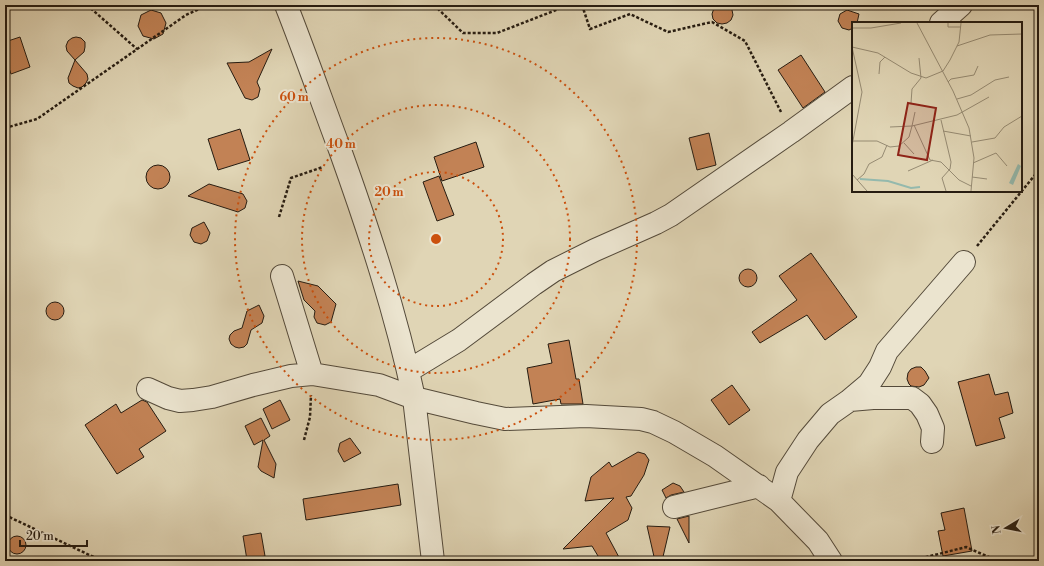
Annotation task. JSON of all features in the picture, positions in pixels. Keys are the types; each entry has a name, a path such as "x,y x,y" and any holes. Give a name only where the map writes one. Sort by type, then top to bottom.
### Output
{"street":[{"path":"286,5 360,205 395,316 414,398 433,561"},
{"path":"942,22 961,5"},
{"path":"379,385 407,366 459,340 553,271 672,215 852,88"},
{"path":"779,501 787,472 808,440 830,414 870,384 887,351 964,262"},
{"path":"282,276 312,374"},
{"path":"148,389 168,398 180,401 192,400 212,397 290,376 312,374 379,385 414,398 476,414 505,419 586,416 641,419 653,422 715,456 779,501 818,541 831,561"},
{"path":"850,400 873,398 912,398 920,404 927,414 933,428 932,442"},
{"path":"674,507 759,486"}],"path":[{"path":"87,5 137,50"},
{"path":"5,128 37,119 186,15 208,5"},
{"path":"434,5 463,33 497,33 569,5"},
{"path":"582,5 590,29 630,14 668,32 712,22 745,41 791,132"},
{"path":"279,217 291,178 326,166"},
{"path":"1022,191 1039,170"},
{"path":"964,262 1021,192"},
{"path":"304,440 310,417 312,374"},
{"path":"5,515 102,561"},
{"path":"911,561 966,547 998,561"}],"building":[{"path":"715,5 727,5 732,10 733,15 731,20 727,23 717,23 713,19 712,14"},
{"path":"151,10 161,13 166,23 163,34 154,39 143,36 138,26 141,15"},
{"path":"847,10 859,14 857,22 852,22 852,28 849,30 842,28 838,21 840,14"},
{"path":"20,37 30,67 11,74 5,56 5,42"},
{"path":"76,37 81,38 85,42 85,47 84,52 75,60 67,51 66,46 68,41"},
{"path":"272,49 257,82 260,89 258,97 252,100 245,98 227,63 249,62"},
{"path":"801,55 825,92 803,108 778,70"},
{"path":"75,60 87,74 88,79 82,87 78,88 69,83 68,78"},
{"path":"240,129 250,160 218,170 208,139"},
{"path":"709,133 716,165 697,170 689,138"},
{"path":"476,142 484,167 442,181 434,157"},
{"path":"158,165 166,169 170,177 166,185 158,189 150,185 146,177 150,169"},
{"path":"439,176 454,215 437,221 423,182"},
{"path":"209,184 243,194 247,201 245,208 238,212 188,196"},
{"path":"204,222 210,233 207,241 201,244 194,242 190,235 192,228"},
{"path":"811,253 857,317 825,340 807,315 760,343 752,332 797,300 779,276"},
{"path":"744,269 752,269 757,274 755,285 752,287 744,287 739,282 739,274"},
{"path":"298,281 318,286 336,304 331,322 325,325 317,323 314,317 315,311 304,300"},
{"path":"51,302 59,302 64,307 62,318 59,320 51,320 46,315 46,307"},
{"path":"259,305 264,316 262,323 251,330 247,344 244,347 235,347 231,344 229,339 230,335 234,331 242,328 247,311"},
{"path":"569,340 576,379 579,379 583,404 561,404 560,399 533,404 527,368 552,363 548,344"},
{"path":"921,367 929,378 924,385 919,387 911,386 907,379 908,373 911,369"},
{"path":"989,374 995,395 1008,392 1013,413 999,418 1005,438 976,446 958,382"},
{"path":"732,385 750,410 729,425 711,400"},
{"path":"142,400 147,402 166,431 139,449 144,457 117,474 85,425 116,404 121,413"},
{"path":"280,400 290,420 272,429 263,409"},
{"path":"261,418 270,436 264,440 276,464 274,478 261,471 258,467 263,440 254,445 245,426"},
{"path":"350,438 361,453 344,462 338,451 340,443"},
{"path":"638,452 645,454 649,460 644,475 631,496 626,497 632,508 628,520 606,533 621,561 601,561 592,546 563,549 614,498 585,501 591,477 609,462 612,467"},
{"path":"673,483 680,486 684,492 671,495 666,498 662,490"},
{"path":"398,484 401,505 306,520 303,499"},
{"path":"964,508 972,551 943,556 938,531 945,530 941,513"},
{"path":"689,516 689,543 677,519"},
{"path":"647,526 670,527 662,561 655,561"},
{"path":"261,533 265,556 247,560 243,536"},
{"path":"13,536 21,536 26,541 24,552 21,554 13,554 8,549 8,541"}]}
